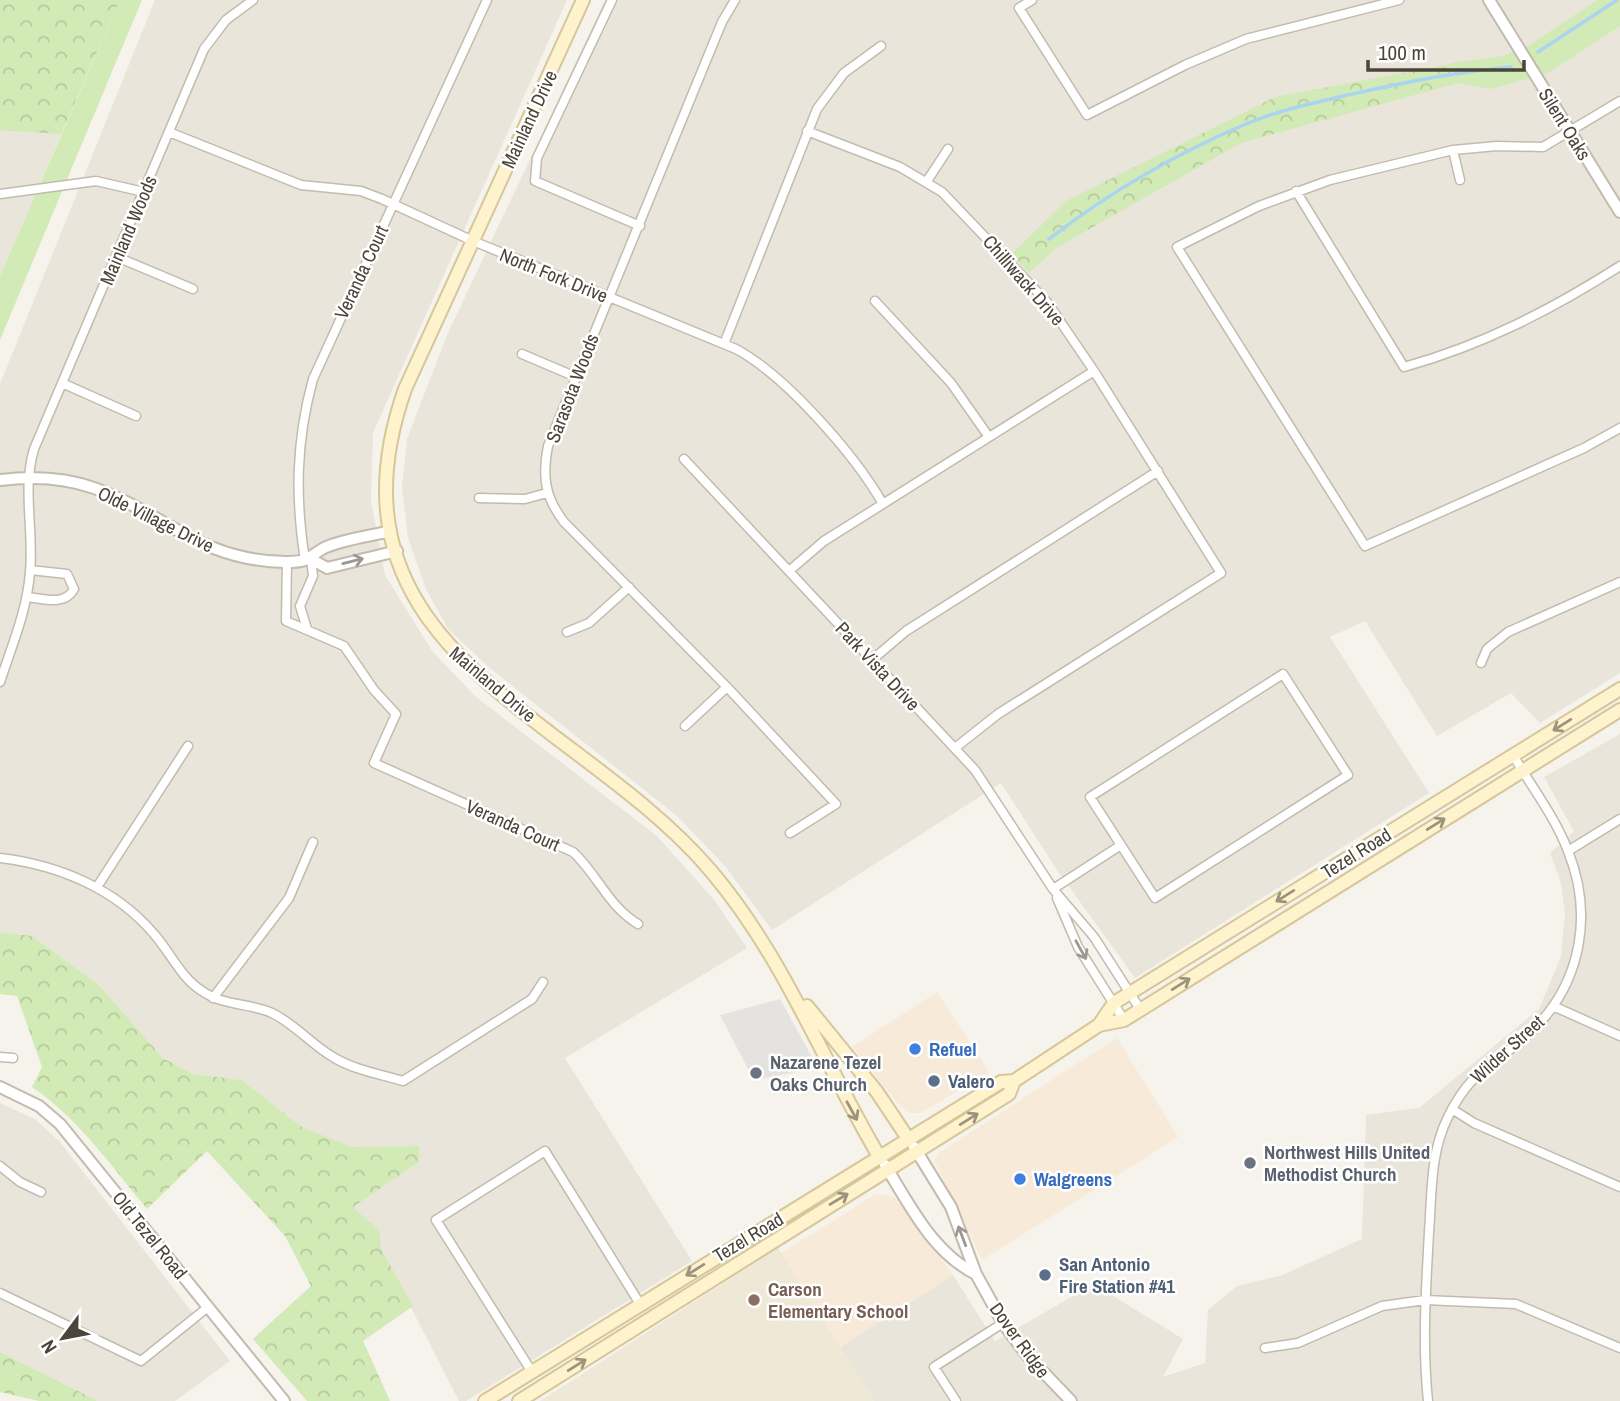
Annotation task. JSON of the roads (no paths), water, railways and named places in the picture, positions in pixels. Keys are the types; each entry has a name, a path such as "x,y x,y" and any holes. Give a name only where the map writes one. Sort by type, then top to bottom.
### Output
{"main road":[{"name":"Mainland Drive","path":"583,0 405,389 392,431 386,486 391,531 416,601 446,644 478,676 676,833 730,894 789,984 877,1092 909,1140"},
{"name":"Tezel Road","path":"1099,1025 1114,1003 1620,689"},
{"name":"Tezel Road","path":"485,1401 1001,1082 1014,1081 1099,1025 1124,1020 1620,710"},
{"name":"Mainland Drive","path":"789,984 850,1108 880,1158"},
{"name":"Tezel Road","path":"519,1401 780,1234 917,1153 1009,1094 1014,1081"}],"street":[{"name":"Mainland Woods","path":"0,682 28,597 28,477 34,449 204,49 214,33 233,14 253,0"},
{"name":"Veranda Court","path":"307,629 300,606 313,576 297,498 298,450 306,405 324,352 487,0"},
{"path":"612,0 537,159 535,181 640,226"},
{"name":"Sarasota Woods","path":"735,0 722,22 640,226 608,297 548,446 544,467 547,493 564,522 727,687 836,804 790,833"},
{"path":"1032,0 1019,8 1087,115 1185,65 1246,39 1399,0"},
{"name":"Silent Oaks","path":"1489,0 1620,212"},
{"path":"724,344 807,131 834,83 855,63 881,46"},
{"path":"1620,101 1570,132 1534,149 1497,146 1453,150 1296,191 1177,247 1365,546 1584,448 1620,428"},
{"name":"Chilliwack Drive","path":"807,131 900,167 927,181 953,202 1046,302 1094,371 1221,573 998,714 955,748"},
{"name":"North Fork Drive","path":"169,132 301,184 361,191 755,359 857,463 883,504"},
{"path":"927,181 948,149"},
{"path":"1453,150 1461,180"},
{"path":"0,194 96,180 144,192"},
{"path":"1296,191 1404,367 1450,354 1516,327 1620,266"},
{"path":"117,257 193,289"},
{"path":"875,301 951,383 989,437"},
{"path":"522,354 576,377"},
{"path":"789,571 818,545 1094,371"},
{"path":"62,383 135,416"},
{"name":"Park Vista Drive","path":"684,459 986,784 1053,888 1094,937 1140,1009"},
{"path":"872,660 906,631 1158,471"},
{"name":"Olde Village Drive","path":"0,480 28,477 57,479 95,488 188,538 229,554 287,562 308,560 327,568 397,551"},
{"path":"478,498 525,499 547,493"},
{"name":"Olde Village Drive","path":"308,560 324,548 391,531"},
{"name":"Veranda Court","path":"287,562 286,621 344,646 374,690 396,714 374,763 573,852 590,871 614,907 638,925"},
{"path":"28,597 62,600 70,596 74,589 67,574 30,570"},
{"path":"1481,663 1487,649 1508,632 1620,582"},
{"path":"567,632 589,623 629,587"},
{"path":"1283,674 1348,775 1155,898 1121,845 1090,797 1283,674"},
{"path":"685,726 727,687"},
{"path":"97,887 188,746"},
{"name":"Wilder Street","path":"1428,1401 1423,1349 1434,1158 1452,1109 1472,1079 1534,1029 1553,1006 1570,977 1581,929 1580,897 1568,851 1513,755"},
{"path":"1568,851 1620,819"},
{"path":"213,998 285,904 313,842"},
{"path":"1053,888 1121,845"},
{"path":"0,858 53,868 97,887 142,922 191,982 213,998 262,1009 276,1015 335,1059 403,1081 532,999 543,982"},
{"name":"Park Vista Drive","path":"1053,888 1079,947 1124,1020"},
{"path":"1553,1006 1620,1036"},
{"path":"0,1057 13,1058"},
{"name":"Old Tezel Road","path":"0,1087 27,1098 60,1124 284,1401"},
{"path":"1452,1109 1474,1123 1620,1187"},
{"name":"Dover Ridge","path":"909,1140 951,1208 976,1274 1003,1323 1026,1354 1071,1401"},
{"path":"531,1372 436,1220 545,1151 640,1304"},
{"name":"Dover Ridge","path":"880,1158 923,1225 958,1265 976,1274"},
{"path":"0,1166 20,1182 41,1192"},
{"path":"0,1293 141,1361 208,1307"},
{"path":"1265,1348 1311,1338 1382,1306 1425,1300 1517,1304 1620,1348"},
{"path":"956,1401 934,1367 1003,1323"}],"waterway":[{"path":"1538,52 1617,0"},
{"path":"1049,239 1144,175 1257,119 1385,87 1447,75 1511,67"}],"place":[{"name":"Refuel","path":"915,1049"},
{"name":"Nazarene Tezel Oaks Church","path":"756,1073"},
{"name":"Valero","path":"934,1081"},
{"name":"Northwest Hills United Methodist Church","path":"1250,1163"},
{"name":"Walgreens","path":"1020,1179"},
{"name":"San Antonio Fire Station #41","path":"1045,1275"},
{"name":"Carson Elementary School","path":"754,1300"}]}
